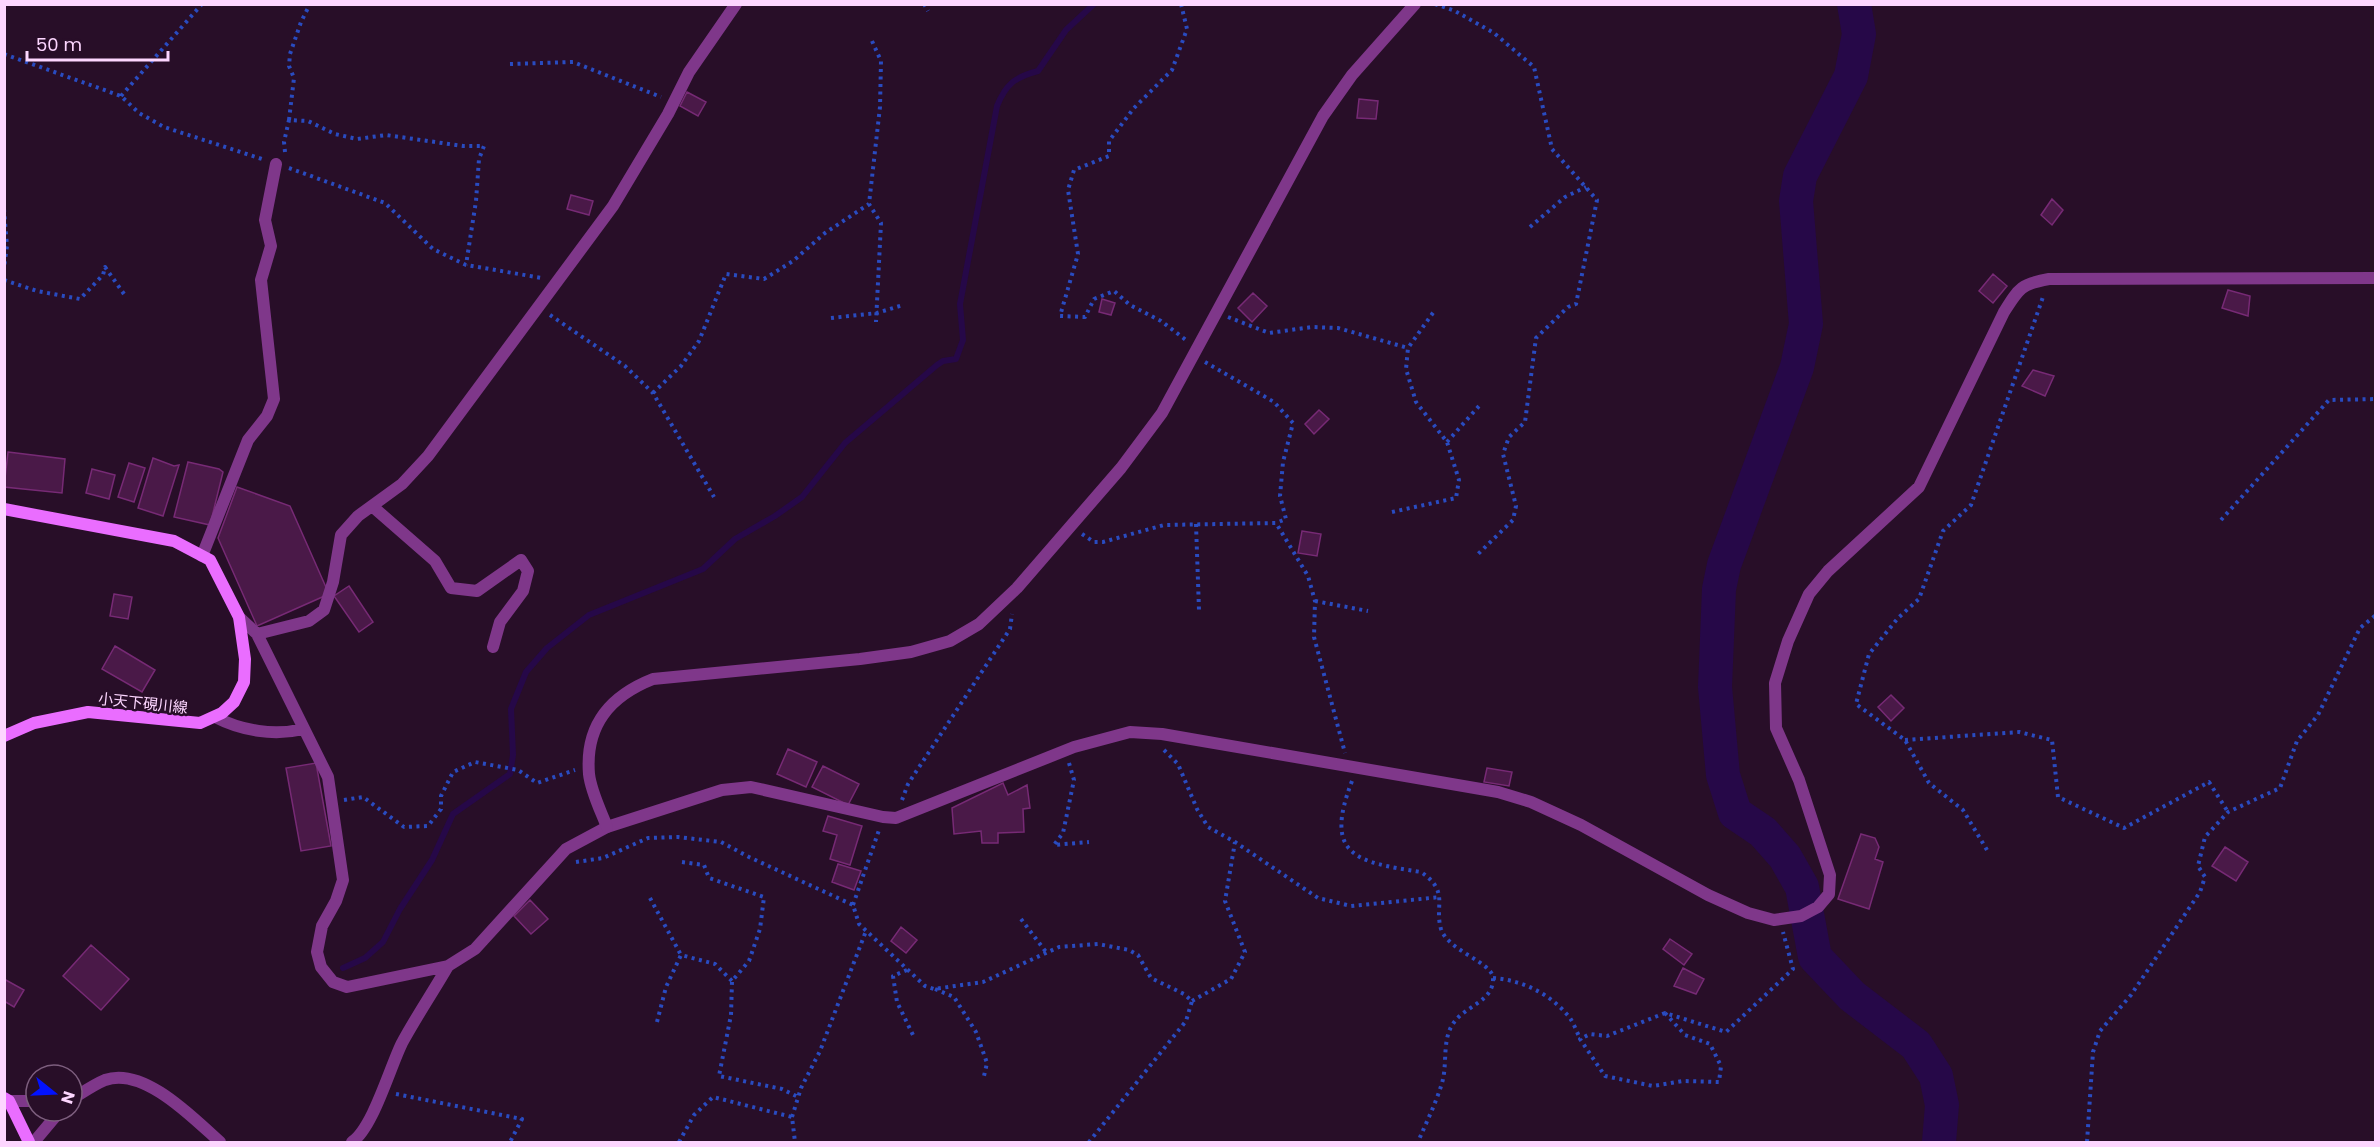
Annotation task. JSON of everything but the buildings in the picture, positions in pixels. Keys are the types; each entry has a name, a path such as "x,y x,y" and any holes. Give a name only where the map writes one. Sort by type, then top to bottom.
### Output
{"main road":[{"path":"4,509 174,541 210,560 239,617 245,659 244,682 234,702 215,717"},
{"name":"小天下硯川線","path":"4,736 34,723 88,712 200,723 215,717"},
{"path":"7,1099 29,1143"}],"street":[{"path":"257,634 309,621 324,610 333,582 341,535 358,516 402,484 428,456 613,206 668,114 689,72 736,4"},
{"path":"607,827 589,776 590,745 597,725 612,704 630,688 653,679 860,660 912,652 950,641 980,624 1017,588 1120,468 1162,413 1323,116 1352,75 1415,4"},
{"path":"202,556 248,440 267,416 274,399 261,280 271,246 265,220 276,164"},
{"path":"239,617 257,634 328,777 343,880 336,901 322,926 317,952 321,967 333,982 346,987 448,966 475,949 566,849 607,827 722,790 751,787 889,818 1065,751 1130,732 1162,734 1498,792 1531,802 1581,825 1708,895 1748,913 1774,920 1795,917 1818,907 1828,894 1830,874 1799,780 1776,728 1774,683 1788,642 1809,594 1828,571 1919,488 2004,312 2018,290 2032,282 2049,279 2376,278"},
{"path":"372,506 435,561 451,588 477,591 520,560 528,571 522,591 500,622 494,647"},
{"path":"215,717 232,725 265,732 288,733 304,729"},
{"path":"352,1143 367,1123 402,1043 448,966"},
{"path":"84,1092 106,1080 129,1080 144,1084 174,1100 220,1143"},
{"path":"7,1099 24,1100"},
{"path":"34,1143 50,1123"}],"path":[{"path":"121,96 202,4"},
{"path":"310,4 290,54 289,66 294,78 285,142 286,167 385,203 433,249 466,266 539,276 554,284"},
{"path":"924,4 928,11"},
{"path":"1071,525 1094,542 1164,525 1276,523 1286,519 1280,496 1283,462 1293,423 1274,402 1206,364 1197,349 1161,321 1130,304 1113,291 1094,299 1085,317 1060,316 1078,254 1068,190 1074,170 1109,156 1109,141 1134,108 1172,70 1187,29 1182,4"},
{"path":"1435,4 1455,11 1494,33 1534,67 1552,149 1597,200 1576,304 1568,307 1536,338 1525,422 1509,437 1503,454 1516,506 1513,520 1477,555"},
{"path":"872,41 881,61 880,107 869,204 881,223 876,322"},
{"path":"4,54 121,96 139,113 164,127 276,164"},
{"path":"510,64 573,62 672,103"},
{"path":"289,120 308,121 335,134 357,139 386,135 463,146 484,146 479,159 476,201 466,266"},
{"path":"1530,227 1565,196 1587,187"},
{"path":"653,393 681,366 699,341 726,274 764,279 793,261 825,233 869,204"},
{"path":"4,209 7,246 4,268"},
{"path":"4,280 37,291 80,299 103,275 105,267 124,294"},
{"path":"1987,850 1963,810 1929,783 1905,740 1856,704 1869,654 1898,618 1919,598 1943,531 1971,505 2049,279"},
{"path":"831,318 877,313 903,305"},
{"path":"537,306 625,366 653,393 714,497"},
{"path":"1392,512 1456,498 1459,480 1447,442 1416,402 1406,369 1408,348 1436,310"},
{"path":"1216,313 1269,333 1312,327 1338,328 1408,348"},
{"path":"2221,520 2329,400 2376,399"},
{"path":"1447,442 1479,406"},
{"path":"1276,523 1308,576 1315,601 1314,637 1353,766 1344,804 1342,839 1345,846 1356,856 1375,865 1421,872 1432,882 1440,897 1441,930 1454,948 1490,970 1493,978 1491,989 1485,998 1456,1019 1448,1032 1442,1082 1418,1143"},
{"path":"1196,524 1199,610"},
{"path":"984,1076 987,1062 976,1032 954,997 925,986 859,924 854,905 889,818 908,784 1010,630 1017,588"},
{"path":"1315,601 1368,611"},
{"path":"2087,1143 2093,1052 2100,1031 2131,995 2200,892 2205,877 2198,866 2205,837 2228,812 2280,788 2297,741 2318,715 2360,628 2376,615"},
{"path":"1905,740 2019,732 2052,740 2058,797 2124,828 2209,782 2228,812"},
{"path":"1162,734 1162,749 1178,764 1197,809 1208,827 1235,842 1318,898 1352,906 1440,897"},
{"path":"1065,751 1074,780 1063,833 1054,845 1089,842"},
{"path":"333,802 363,797 404,827 428,826 441,809 441,796 453,772 475,762 518,770 537,783 590,765"},
{"path":"554,861 566,864 603,858 648,838 678,837 721,842 854,905"},
{"path":"1089,1143 1186,1021 1192,1001 1231,979 1245,952 1225,901 1235,842"},
{"path":"682,862 704,865 709,878 764,897 760,929 749,961 732,981 731,1015 719,1076 782,1089 798,1097"},
{"path":"650,898 681,955 715,964 732,981"},
{"path":"1580,1039 1590,1034 1607,1036 1665,1013 1726,1032 1793,969 1782,933 1795,917"},
{"path":"1021,920 1046,952"},
{"path":"795,1143 792,1117 798,1097 820,1051 866,931"},
{"path":"934,989 983,982 1059,947 1098,944 1129,950 1138,955 1151,978 1184,993 1192,1001"},
{"path":"657,1022 666,987 681,955"},
{"path":"908,970 893,976 897,1002 913,1035"},
{"path":"1493,978 1506,979 1539,990 1570,1018 1580,1039 1605,1076 1653,1086 1683,1081 1719,1082 1721,1066 1710,1044 1685,1035 1665,1013"},
{"path":"381,1091 522,1119 510,1143"},
{"path":"680,1143 694,1115 713,1096 792,1117"}],"waterway":[{"path":"343,968 365,958 383,942 400,909 432,860 453,814 510,774 513,755 511,709 526,672 547,648 589,615 703,569 735,539 802,497 845,443 937,365 943,361 956,359 963,340 960,304 997,106 1012,82 1038,71 1066,30 1094,4"},
{"path":"1854,4 1859,34 1851,76 1800,176 1796,201 1806,324 1797,367 1724,565 1719,589 1715,687 1723,775 1735,813 1763,832 1785,857 1802,887 1815,957 1852,996 1916,1045 1936,1076 1942,1105 1939,1142"}]}
